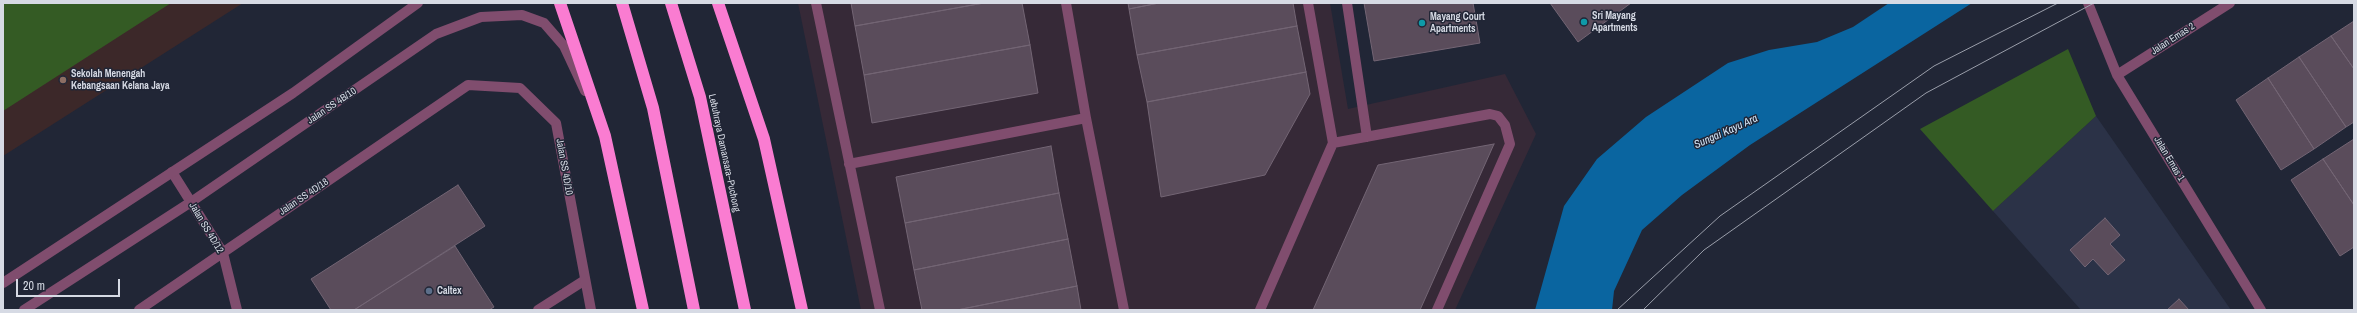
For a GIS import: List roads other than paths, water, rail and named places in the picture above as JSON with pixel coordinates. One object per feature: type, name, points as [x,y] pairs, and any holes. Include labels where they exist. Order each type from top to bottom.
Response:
[{"type":"highway","points":[[560,3],[605,136],[643,310]]},
{"type":"highway","points":[[622,3],[653,108],[694,310]]},
{"type":"highway","name":"Lebuhraya Damansara–Puchong","points":[[671,3],[700,97],[745,310]]},
{"type":"highway","points":[[718,3],[764,139],[802,310]]},
{"type":"street","points":[[3,283],[293,93],[418,3]]},
{"type":"street","points":[[816,3],[880,310]]},
{"type":"street","points":[[1066,3],[1086,118],[1124,310]]},
{"type":"street","points":[[1260,310],[1333,143],[1308,3]]},
{"type":"street","points":[[1347,3],[1367,137]]},
{"type":"street","name":"Jalan Emas 1","points":[[2088,3],[2117,75],[2261,310]]},
{"type":"street","name":"Jalan Emas 2","points":[[2117,75],[2230,3]]},
{"type":"street","name":"Jalan SS 4B/10","points":[[24,310],[191,202],[436,34],[481,17],[522,15],[544,23],[564,46],[605,136]]},
{"type":"street","name":"Jalan SS 4D/18","points":[[139,310],[468,85]]},
{"type":"street","name":"Jalan SS 4D/10","points":[[468,85],[520,88],[556,123],[591,310]]},
{"type":"street","points":[[1333,143],[1490,114],[1498,116],[1507,129],[1510,144],[1437,310]]},
{"type":"street","points":[[849,164],[1086,118]]},
{"type":"street","name":"Jalan SS 4D/12","points":[[172,172],[223,253],[237,310]]},
{"type":"street","points":[[538,310],[585,280]]},
{"type":"water","name":"Sungai Kayu Ara","points":[[1889,3],[1972,3],[1750,145],[1682,195],[1642,230],[1614,291],[1612,310],[1535,310],[1564,206],[1597,159],[1646,117],[1728,63],[1769,50],[1817,42],[1853,27]]},
{"type":"tram line","points":[[1617,310],[1720,216],[1934,66],[2058,3]]},
{"type":"tram line","points":[[1643,310],[1704,250],[1926,93],[2094,3]]},
{"type":"place","name":"Sri Mayang Apartments","points":[[1584,22]]},
{"type":"place","name":"Mayang Court Apartments","points":[[1422,23]]},
{"type":"place","name":"Sekolah Menengah Kebangsaan Kelana Jaya","points":[[63,80]]},
{"type":"place","name":"Caltex","points":[[429,291]]}]
